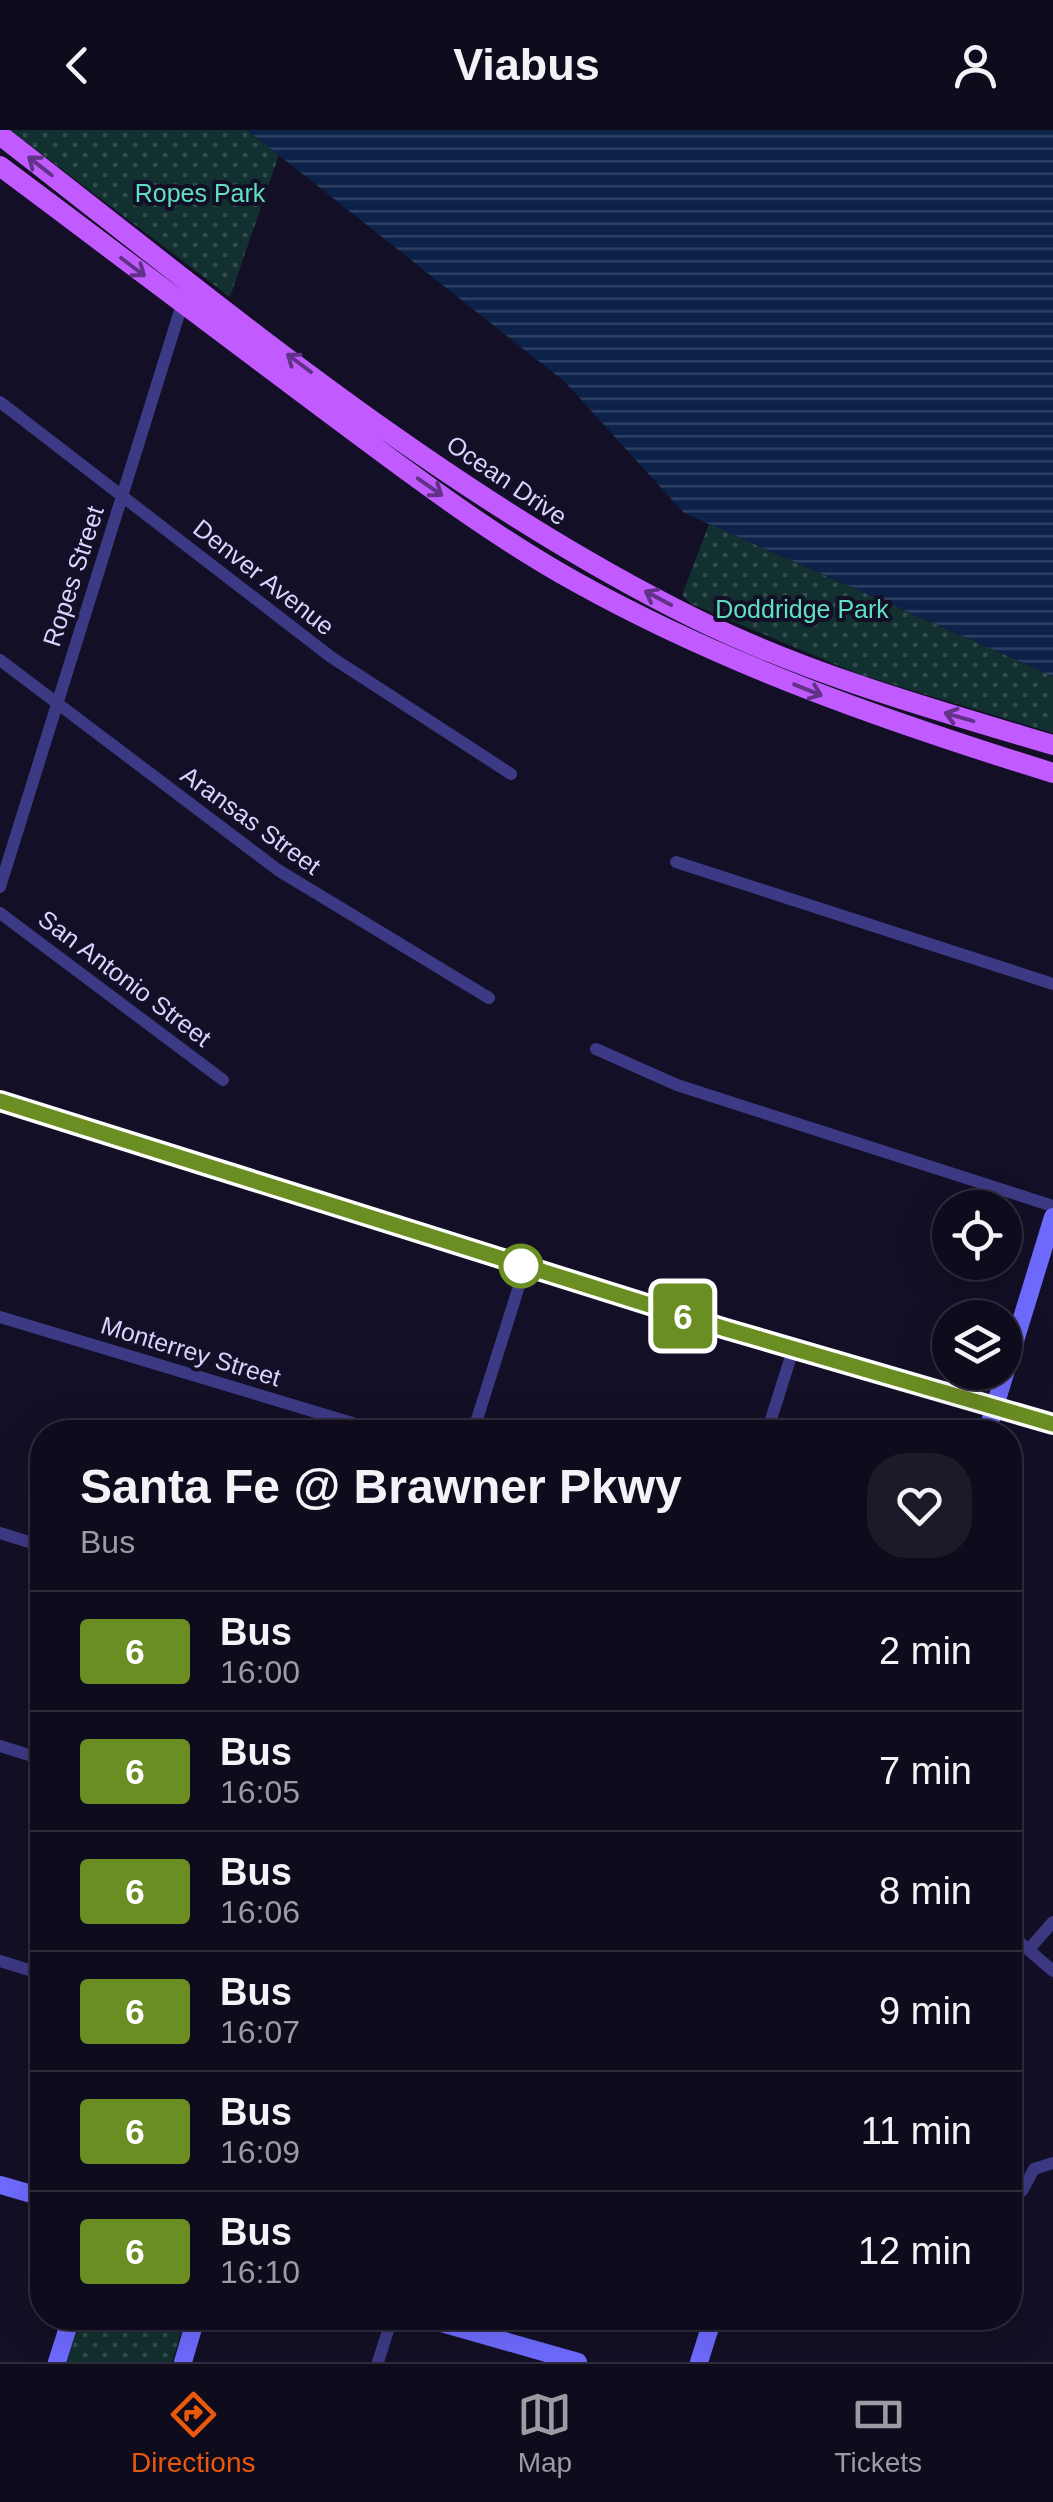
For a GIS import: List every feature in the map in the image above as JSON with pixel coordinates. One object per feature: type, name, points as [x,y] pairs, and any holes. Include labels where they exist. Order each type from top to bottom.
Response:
[{"type":"main road","name":"Ocean Drive","points":[[0,136],[185,278],[341,408],[398,464],[467,513],[782,655],[902,701],[1053,745]]},
{"type":"main road","name":"Ocean Drive","points":[[0,166],[183,304],[341,408],[410,446],[480,494],[536,544],[636,613],[774,676],[891,722],[1053,773]]},
{"type":"main road","points":[[398,464],[410,446]]},
{"type":"main road","points":[[467,513],[480,494]]},
{"type":"main road","points":[[774,676],[782,655]]},
{"type":"main road","points":[[0,1102],[793,1350],[1053,1424]]},
{"type":"main road","points":[[991,1420],[1053,1216]]},
{"type":"main road","points":[[0,2185],[30,2194]]},
{"type":"main road","points":[[58,2362],[67,2330]]},
{"type":"main road","points":[[182,2362],[192,2330]]},
{"type":"main road","points":[[466,2330],[578,2362]]},
{"type":"main road","points":[[699,2362],[709,2330]]},
{"type":"street","name":"Ropes Street","points":[[0,887],[183,304],[185,278]]},
{"type":"street","name":"Denver Avenue","points":[[0,402],[331,658],[511,774]]},
{"type":"street","name":"Aransas Street","points":[[0,660],[278,870],[488,998]]},
{"type":"street","points":[[676,862],[1053,984]]},
{"type":"street","name":"San Antonio Street","points":[[0,913],[223,1080]]},
{"type":"street","points":[[596,1048],[677,1085],[1053,1206]]},
{"type":"street","points":[[477,1420],[525,1267]]},
{"type":"street","name":"Monterrey Street","points":[[0,1317],[342,1420]]},
{"type":"street","points":[[771,1420],[793,1350]]},
{"type":"street","points":[[0,1533],[30,1542]]},
{"type":"street","points":[[0,1746],[30,1755]]},
{"type":"street","points":[[1030,1948],[1053,1922]]},
{"type":"street","points":[[1022,1942],[1053,1971]]},
{"type":"street","points":[[0,1961],[30,1970]]},
{"type":"street","points":[[1022,2191],[1034,2169],[1053,2162]]},
{"type":"street","points":[[378,2362],[388,2330]]},
{"type":"green space","name":"Ropes Park","points":[[10,130],[247,130],[279,155],[230,297]]},
{"type":"green space","name":"Doddridge Park","points":[[709,524],[1053,676],[1053,733],[858,674],[691,604],[682,595]]},
{"type":"green space","points":[[77,2330],[182,2330],[172,2362],[67,2362]]},
{"type":"water","points":[[247,130],[1053,130],[1053,676],[684,513],[565,382]]},
{"type":"bus line","name":"6","points":[[0,1101],[793,1350],[1053,1424]]}]
